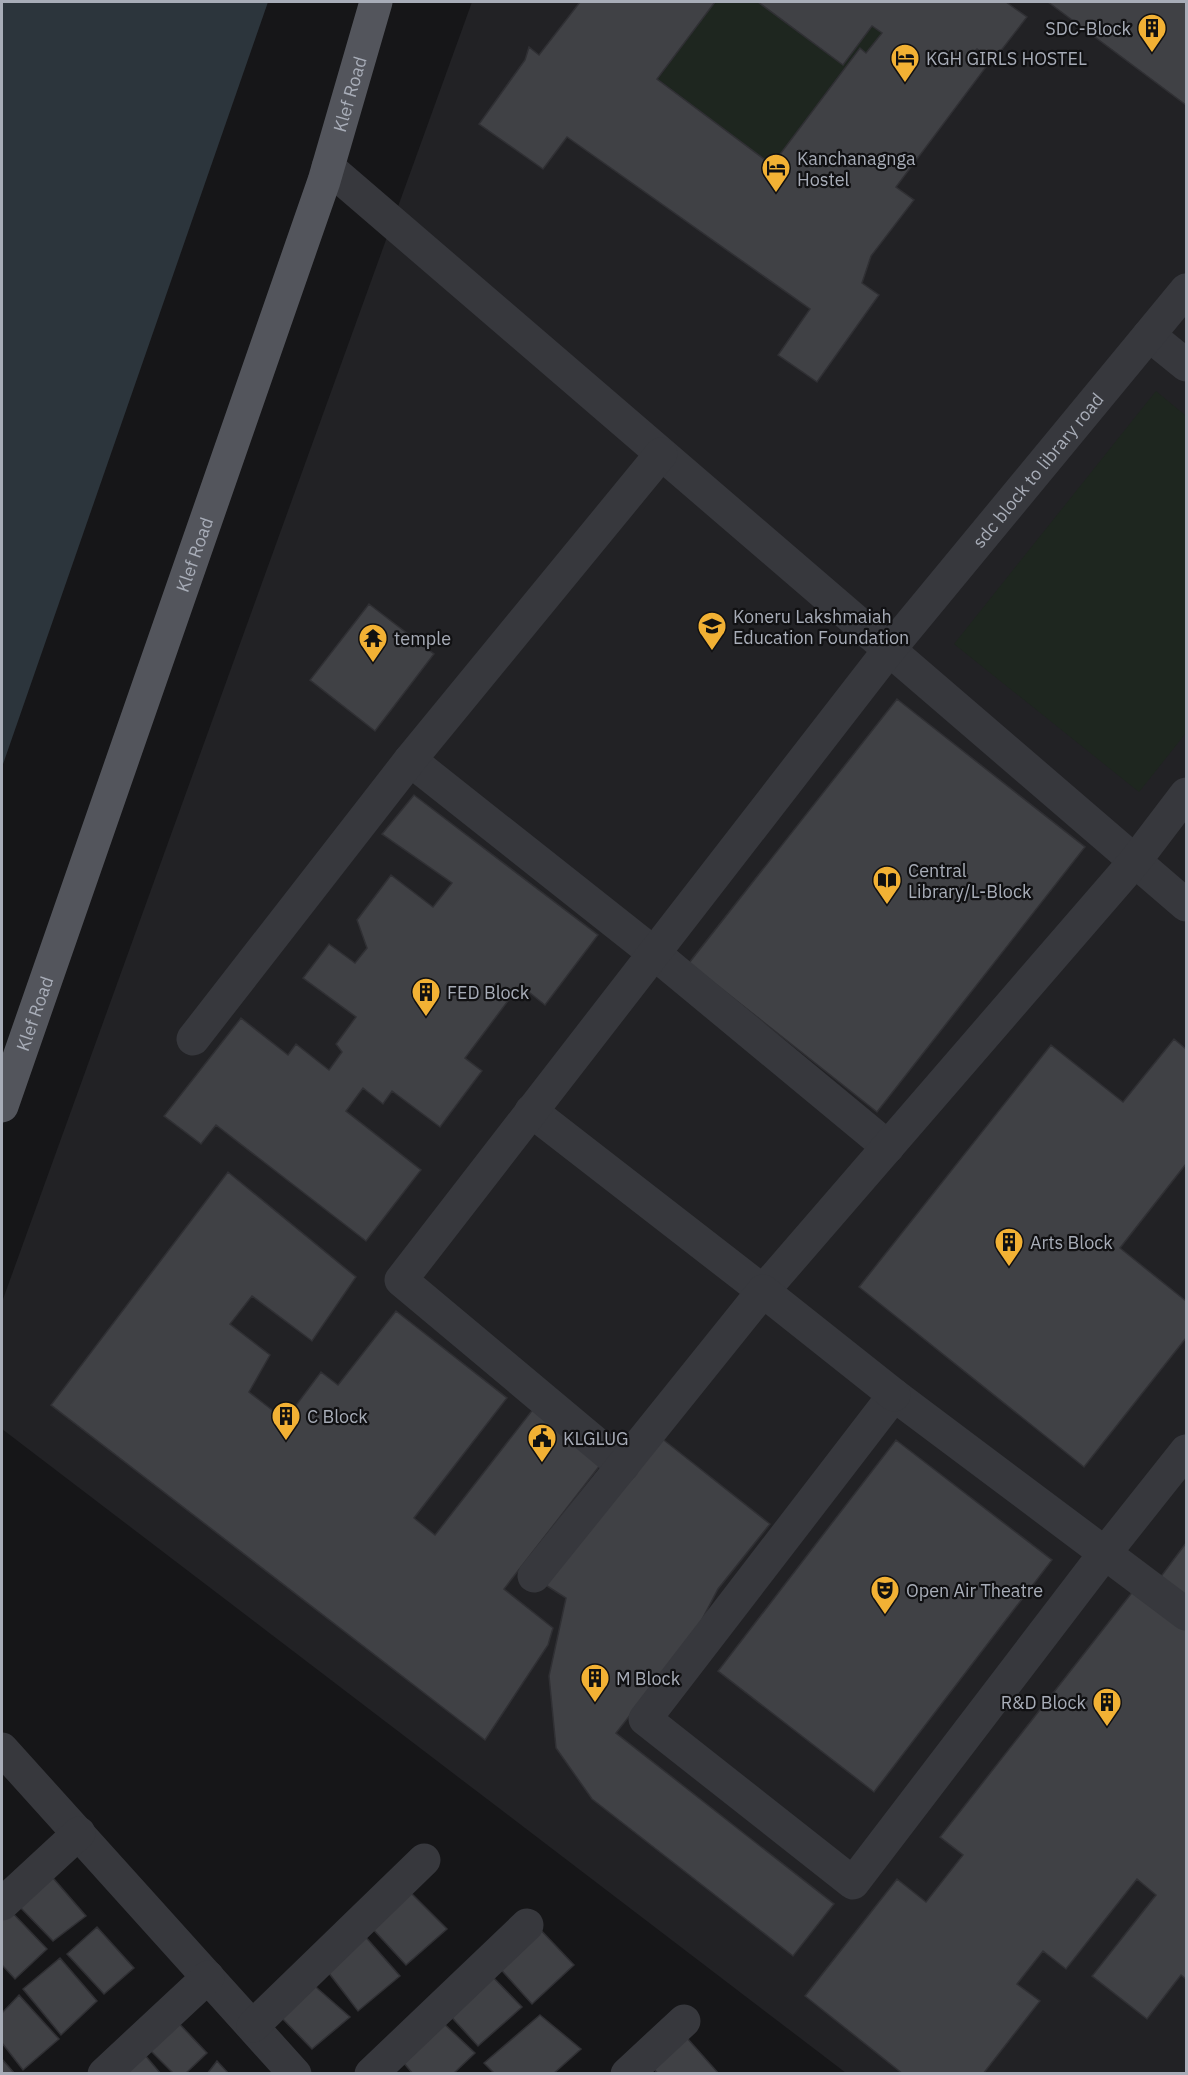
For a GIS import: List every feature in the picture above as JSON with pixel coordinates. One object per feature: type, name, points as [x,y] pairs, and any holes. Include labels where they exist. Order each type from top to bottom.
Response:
[{"type":"main road","name":"Klef Road","points":[[2,1106],[328,167],[376,2]]},
{"type":"street","points":[[328,167],[1186,905]]},
{"type":"street","name":"sdc block to library road","points":[[622,1466],[401,1280],[890,650],[1186,290]]},
{"type":"street","points":[[1149,335],[1186,365]]},
{"type":"street","points":[[193,1039],[410,760],[662,454]]},
{"type":"street","points":[[410,760],[655,954],[888,1147]]},
{"type":"street","points":[[534,1576],[763,1291],[1135,861],[1186,794]]},
{"type":"street","points":[[531,1111],[894,1395],[1186,1614]]},
{"type":"street","points":[[894,1395],[645,1719],[853,1883],[1105,1553],[1186,1451]]},
{"type":"street","points":[[2,1749],[295,2073]]},
{"type":"street","points":[[2,1904],[79,1833]]},
{"type":"street","points":[[253,2026],[424,1860]]},
{"type":"street","points":[[371,2073],[527,1925]]},
{"type":"street","points":[[104,2073],[208,1977]]},
{"type":"street","points":[[627,2073],[684,2021]]},
{"type":"shaded area","points":[[2,2],[268,2],[2,767]]},
{"type":"shaded area","name":"Koneru Lakshmaiah Education Foundation","points":[[472,2],[1186,2],[1186,2073],[846,2073],[2,1429],[2,1302]]},
{"type":"shaded area","points":[[715,2],[758,2],[843,65],[872,26],[882,33],[866,53],[859,48],[772,165],[658,79]]},
{"type":"shaded area","points":[[1156,391],[1186,416],[1186,733],[1139,792],[954,644]]},
{"type":"building","name":"Kanchanagnga Hostel","points":[[580,2],[715,2],[657,79],[772,165],[860,48],[866,53],[882,33],[872,26],[843,65],[758,2],[1006,2],[1027,17],[993,61],[977,49],[974,52],[989,63],[896,187],[914,200],[871,256],[862,283],[879,295],[817,382],[778,355],[810,309],[567,137],[543,169],[479,124],[525,60],[529,47],[539,55]]},
{"type":"building","name":"SDC-Block","points":[[1048,2],[1186,2],[1186,105]]},
{"type":"building","points":[[369,604],[434,654],[375,731],[310,680]]},
{"type":"building","name":"Central Library/L-Block","points":[[897,699],[1085,847],[877,1112],[689,963]]},
{"type":"building","name":"FED Block","points":[[414,795],[598,935],[545,1005],[520,985],[465,1058],[482,1071],[440,1127],[392,1091],[383,1104],[363,1088],[346,1111],[421,1170],[366,1241],[216,1125],[201,1144],[164,1116],[241,1018],[288,1055],[296,1044],[329,1070],[342,1052],[336,1044],[356,1017],[303,978],[329,944],[355,963],[367,948],[357,920],[391,875],[433,907],[452,883],[382,834]]},
{"type":"building","name":"Arts Block","points":[[1174,1039],[1186,1049],[1186,1164],[1120,1248],[1186,1301],[1186,1338],[1084,1467],[859,1287],[1051,1045],[1123,1102]]},
{"type":"building","name":"C Block","points":[[228,1172],[356,1277],[312,1341],[252,1296],[230,1324],[270,1355],[249,1392],[285,1420],[321,1372],[338,1385],[396,1311],[507,1398],[414,1518],[435,1535],[534,1408],[601,1464],[504,1589],[553,1628],[548,1645],[485,1740],[51,1405]]},
{"type":"building","name":"M Block","points":[[660,1437],[770,1524],[718,1589],[696,1631],[616,1733],[834,1904],[793,1956],[592,1799],[556,1748],[549,1676],[566,1598],[544,1584]]},
{"type":"building","name":"Open Air Theatre","points":[[896,1440],[1052,1560],[874,1792],[718,1671]]},
{"type":"building","points":[[1186,1543],[1186,1601],[1159,1579]]},
{"type":"building","name":"R&D Block","points":[[1141,1581],[1186,1616],[1186,1979],[1181,1975],[1147,2019],[1092,1976],[1156,1895],[1137,1879],[1066,1969],[1043,1951],[1017,1984],[1040,2001],[983,2074],[903,2074],[805,1996],[897,1879],[926,1902],[963,1855],[940,1837]]},
{"type":"building","points":[[47,1871],[86,1916],[53,1941],[15,1902]]},
{"type":"building","points":[[409,1891],[447,1929],[406,1965],[370,1926]]},
{"type":"building","points":[[6,1906],[47,1949],[15,1979],[2,1965],[2,1910]]},
{"type":"building","points":[[536,1925],[574,1965],[532,2004],[496,1964]]},
{"type":"building","points":[[97,1927],[134,1968],[104,1994],[67,1954]]},
{"type":"building","points":[[363,1934],[400,1976],[358,2011],[325,1968]]},
{"type":"building","points":[[60,1958],[97,2001],[61,2035],[23,1989]]},
{"type":"building","points":[[487,1971],[522,2007],[478,2046],[445,2010]]},
{"type":"building","points":[[309,1981],[350,2017],[312,2049],[276,2012]]},
{"type":"building","points":[[19,1995],[59,2039],[23,2070],[2,2043],[2,2013]]},
{"type":"building","points":[[540,2015],[581,2049],[553,2074],[495,2074],[484,2063]]},
{"type":"building","points":[[172,2016],[207,2053],[185,2074],[174,2074],[144,2044]]},
{"type":"building","points":[[437,2017],[475,2053],[453,2074],[413,2074],[397,2055]]},
{"type":"building","points":[[687,2038],[719,2074],[658,2074],[653,2068]]},
{"type":"building","points":[[139,2048],[161,2074],[114,2074]]},
{"type":"building","points":[[2,2059],[15,2074],[2,2074]]},
{"type":"building","points":[[217,2061],[229,2074],[207,2074]]},
{"type":"place","name":"SDC-Block","points":[[1152,54]]},
{"type":"place","name":"KGH GIRLS HOSTEL","points":[[905,84]]},
{"type":"place","name":"Kanchanagnga Hostel","points":[[776,194]]},
{"type":"place","name":"Koneru Lakshmaiah Education Foundation","points":[[712,652]]},
{"type":"place","name":"temple","points":[[373,664]]},
{"type":"place","name":"Central Library/L-Block","points":[[887,906]]},
{"type":"place","name":"FED Block","points":[[426,1018]]},
{"type":"place","name":"Arts Block","points":[[1009,1268]]},
{"type":"place","name":"C Block","points":[[286,1442]]},
{"type":"place","name":"KLGLUG","points":[[542,1464]]},
{"type":"place","name":"Open Air Theatre","points":[[885,1616]]},
{"type":"place","name":"M Block","points":[[595,1704]]},
{"type":"place","name":"R&D Block","points":[[1107,1728]]}]
